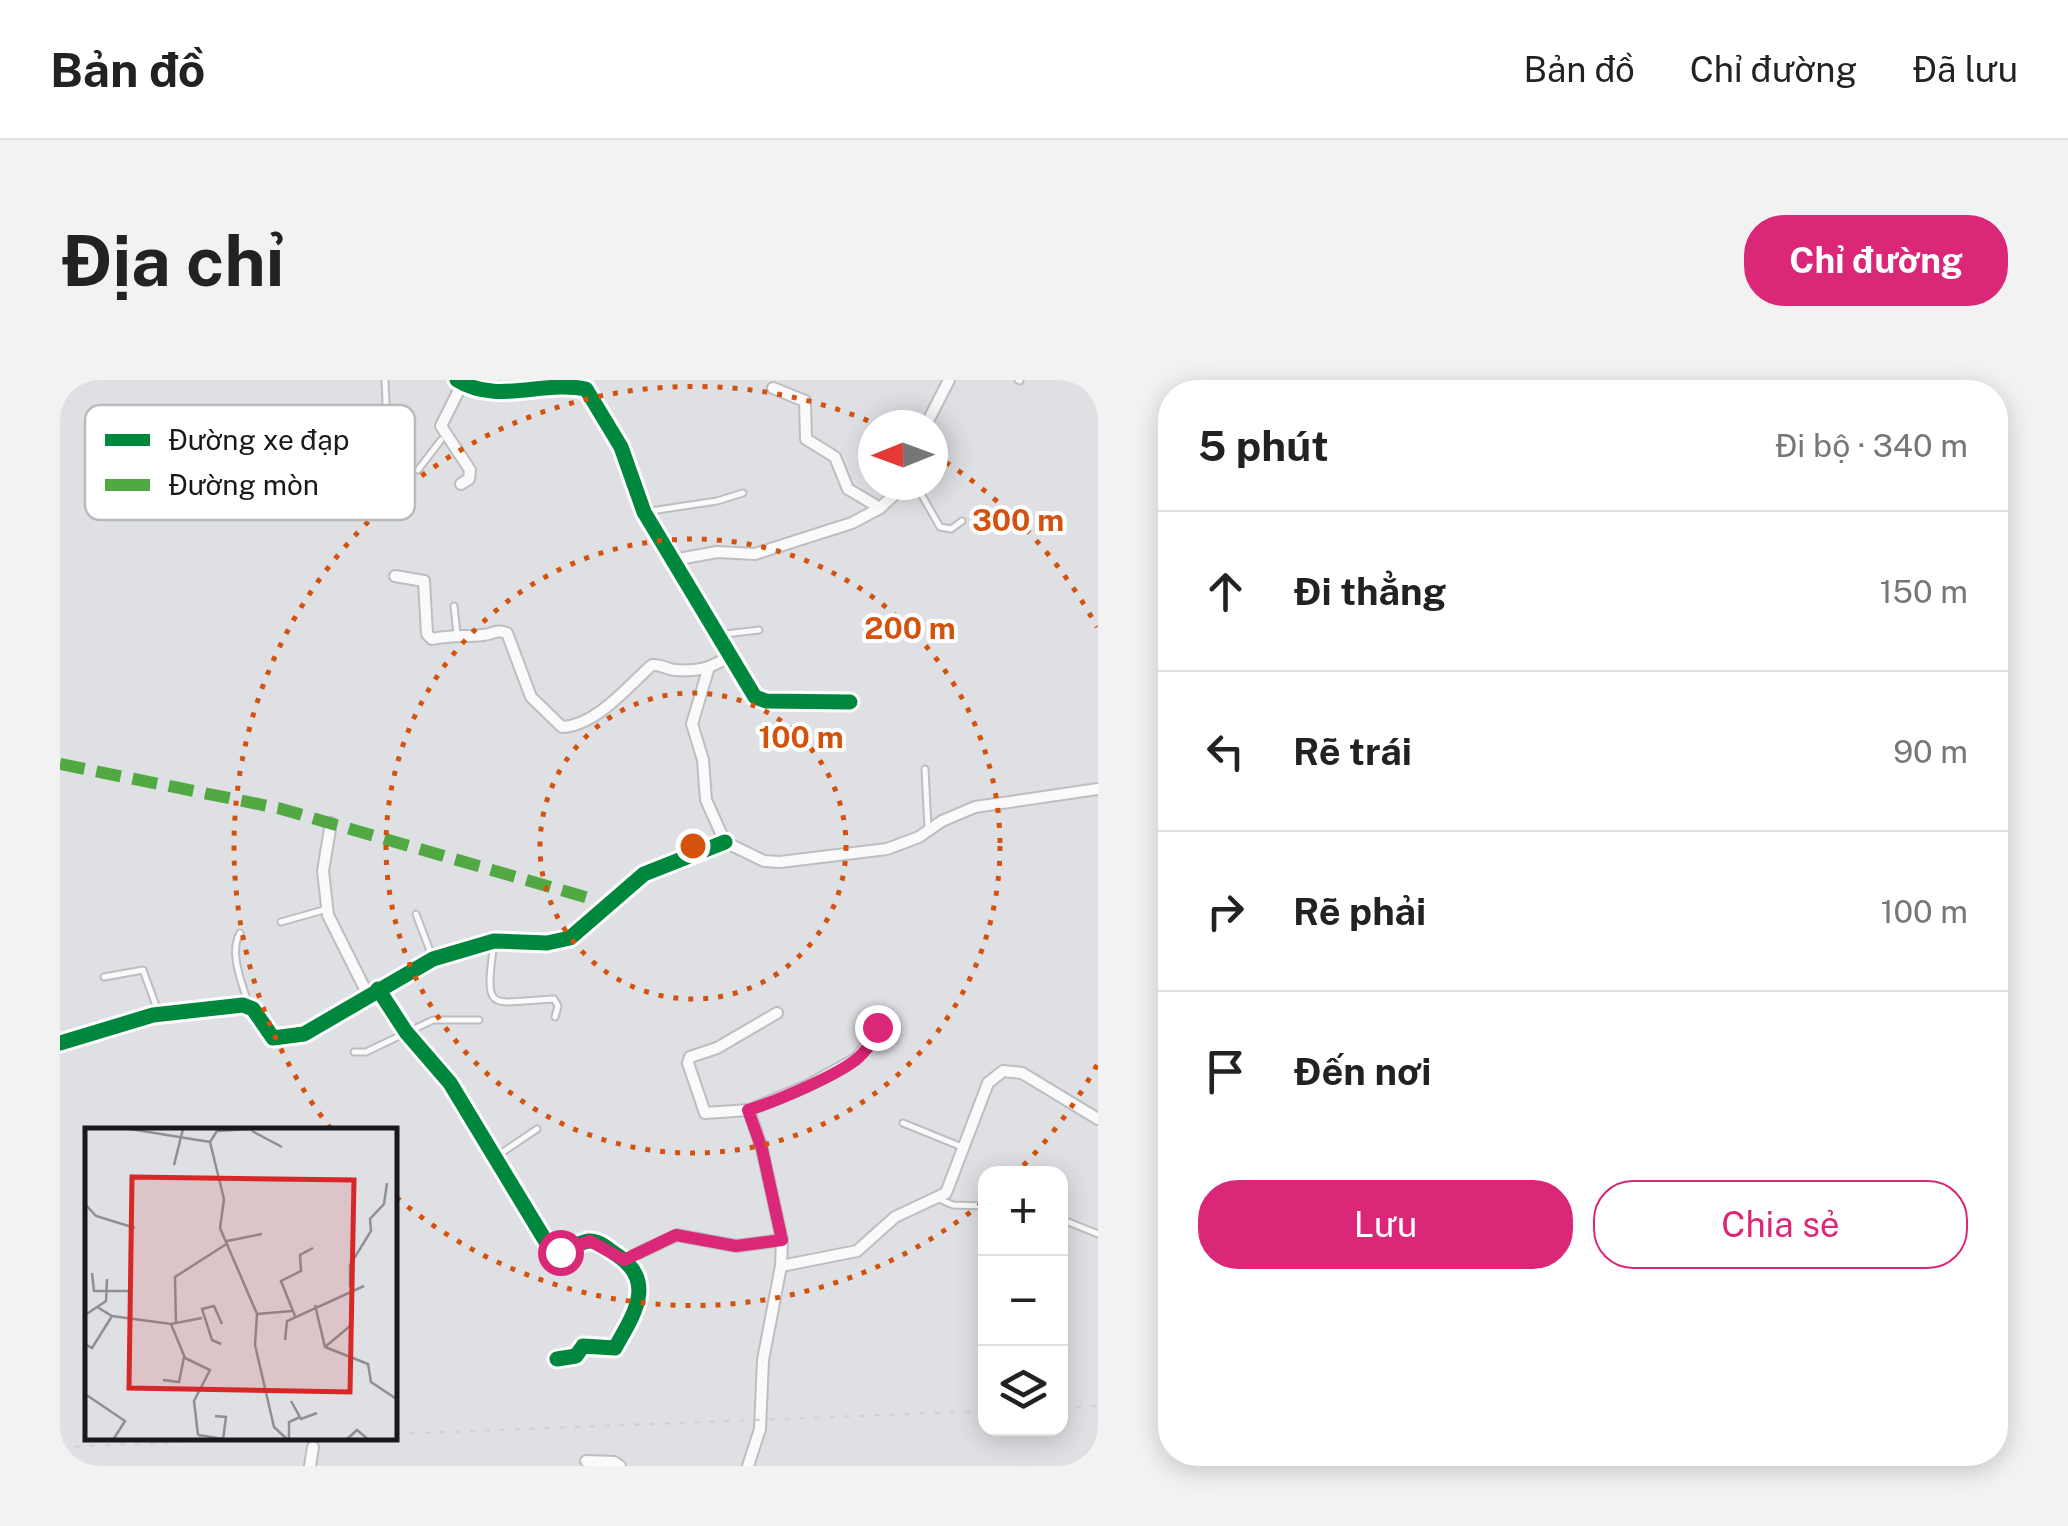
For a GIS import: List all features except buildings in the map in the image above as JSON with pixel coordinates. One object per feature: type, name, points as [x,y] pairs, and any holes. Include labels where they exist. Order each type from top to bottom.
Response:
[{"type":"street","points":[[934,410],[949,380]]},
{"type":"street","points":[[460,484],[469,479],[470,470],[444,437],[442,423],[459,382],[491,392],[585,384],[623,450],[644,512],[759,700],[850,702]]},
{"type":"street","points":[[773,388],[805,401],[806,439],[836,457],[848,489],[880,508]]},
{"type":"street","points":[[673,560],[718,552],[755,554],[852,523],[889,500]]},
{"type":"street","points":[[394,576],[423,579],[426,583],[429,637],[483,635],[498,630],[507,633],[531,697],[562,727],[575,725],[608,704],[652,665],[672,670],[708,670],[730,656]]},
{"type":"street","points":[[708,670],[692,724],[703,760],[706,800],[725,842],[772,863],[887,849],[975,807],[1098,789]]},
{"type":"street","points":[[331,824],[323,871],[326,910],[373,992],[450,1083],[551,1250],[560,1252],[590,1241],[624,1260],[636,1277],[638,1306],[615,1348],[583,1346],[576,1356],[557,1359]]},
{"type":"street","points":[[60,1043],[160,1014],[249,1006],[268,1036],[279,1039],[304,1034],[433,959],[494,941],[547,943],[570,938],[644,874],[725,842]]},
{"type":"street","points":[[777,1014],[688,1060],[705,1113],[748,1110],[807,1086],[856,1060],[877,1032],[871,1018]]},
{"type":"street","points":[[781,1266],[857,1252],[895,1217],[939,1199],[952,1185],[988,1083],[1003,1071],[1022,1073],[1098,1119]]},
{"type":"street","points":[[748,1110],[762,1149],[782,1240],[781,1266],[763,1360],[760,1429],[748,1466]]},
{"type":"street","points":[[624,1260],[676,1235],[736,1246],[782,1240]]},
{"type":"street","points":[[310,1466],[313,1447]]},
{"type":"street","points":[[586,1461],[614,1462],[620,1466]]},
{"type":"lane","points":[[385,380],[386,405]]},
{"type":"lane","points":[[418,470],[444,437]]},
{"type":"lane","points":[[644,512],[743,493]]},
{"type":"lane","points":[[925,500],[940,526],[951,529],[962,521]]},
{"type":"lane","points":[[454,606],[457,634]]},
{"type":"lane","points":[[718,635],[759,630]]},
{"type":"lane","points":[[925,769],[928,831]]},
{"type":"lane","points":[[282,922],[326,910]]},
{"type":"lane","points":[[416,914],[433,959]]},
{"type":"lane","points":[[240,934],[235,942],[236,957],[249,1006]]},
{"type":"lane","points":[[494,941],[488,987],[492,998],[502,1004],[554,998],[558,1006],[555,1017]]},
{"type":"lane","points":[[104,976],[143,970],[160,1014]]},
{"type":"lane","points":[[354,1052],[360,1054],[433,1020],[479,1020]]},
{"type":"lane","points":[[904,1123],[964,1148]]},
{"type":"lane","points":[[494,1157],[537,1129]]},
{"type":"lane","points":[[939,1199],[954,1206],[978,1206]]},
{"type":"lane","points":[[1068,1222],[1098,1234]]},
{"type":"railway","points":[[1068,1408],[1098,1406]]},
{"type":"railway","points":[[398,1434],[978,1411]]},
{"type":"railway","points":[[60,1447],[209,1441]]},
{"type":"marked path","points":[[60,764],[278,808],[592,899],[603,910]]},
{"type":"cycle path","points":[[457,380],[488,391],[586,389],[621,447],[644,512],[755,697],[766,701],[850,702]]},
{"type":"cycle path","points":[[60,1043],[153,1015],[243,1005],[253,1009],[273,1038],[304,1034],[433,959],[494,941],[547,943],[570,938],[644,874],[725,842]]},
{"type":"cycle path","points":[[378,989],[406,1032],[450,1083],[551,1250],[596,1242],[629,1265],[636,1277],[638,1300],[615,1348],[583,1346],[576,1356],[557,1359]]},
{"type":"route","points":[[560,1252],[590,1241],[624,1260],[676,1235],[736,1246],[782,1240],[762,1149],[748,1110],[807,1086],[856,1060],[877,1027]]}]
